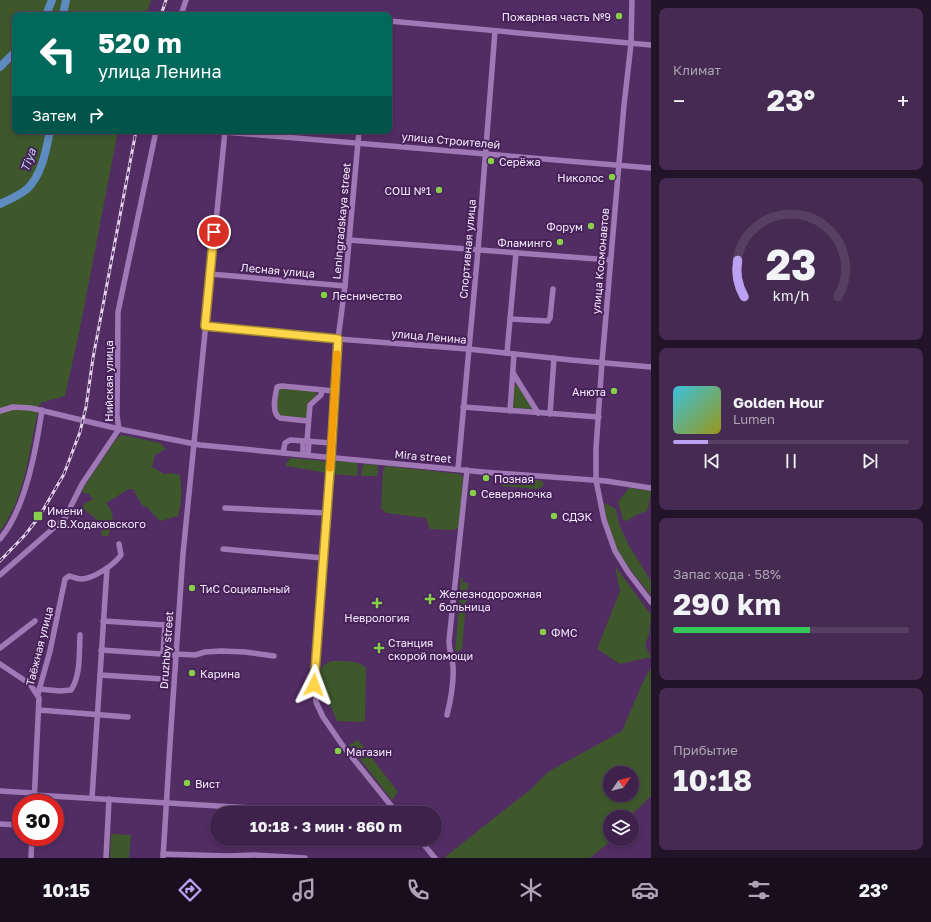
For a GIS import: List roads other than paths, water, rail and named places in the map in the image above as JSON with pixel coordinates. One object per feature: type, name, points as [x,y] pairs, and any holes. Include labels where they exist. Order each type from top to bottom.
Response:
[{"type":"street","points":[[182,12],[186,0]]},
{"type":"street","name":"улица Космонавтов","points":[[632,0],[631,44],[610,260],[602,362],[596,449],[596,480],[604,520],[613,547],[628,572],[651,602]]},
{"type":"street","points":[[392,21],[651,45]]},
{"type":"street","name":"Спортивная улица","points":[[458,469],[478,250],[495,31]]},
{"type":"street","name":"Нийская улица","points":[[0,575],[65,518],[82,484],[119,429],[117,416],[118,312],[155,134]]},
{"type":"street","name":"Druzhby street","points":[[163,856],[183,554],[225,134]]},
{"type":"street","name":"улица Строителей","points":[[249,134],[651,168]]},
{"type":"street","name":"Leningradskaya street","points":[[359,134],[345,286],[338,339],[332,443],[314,685],[316,702],[323,717],[343,746],[391,806]]},
{"type":"street","points":[[349,240],[610,260]]},
{"type":"street","points":[[507,353],[516,253]]},
{"type":"street","name":"Лесная улица","points":[[210,274],[345,286]]},
{"type":"street","points":[[510,319],[548,321],[550,318],[552,289]]},
{"type":"street","name":"улица Ленина","points":[[205,326],[651,367]]},
{"type":"street","points":[[510,411],[514,354]]},
{"type":"street","points":[[550,414],[554,358]]},
{"type":"street","points":[[513,373],[538,413]]},
{"type":"street","points":[[308,421],[277,417],[274,411],[277,388],[280,386],[334,391]]},
{"type":"street","points":[[306,455],[310,405],[321,395],[322,390]]},
{"type":"street","name":"Mira street","points":[[0,411],[13,407],[31,408],[119,429],[193,444],[466,470],[596,480],[651,488]]},
{"type":"street","points":[[464,407],[599,417]]},
{"type":"street","points":[[0,538],[10,524],[22,496],[37,441],[42,410]]},
{"type":"street","points":[[283,453],[286,442],[292,440],[332,443]]},
{"type":"street","points":[[447,715],[452,696],[453,665],[449,649],[449,641],[466,470]]},
{"type":"street","points":[[225,508],[327,513]]},
{"type":"street","name":"Таёжная улица","points":[[34,794],[40,702],[38,692],[50,651],[65,579],[69,576],[82,579],[87,578],[107,568],[121,555],[119,544]]},
{"type":"street","points":[[223,549],[323,558]]},
{"type":"street","points":[[92,798],[107,568]]},
{"type":"street","points":[[0,648],[35,621]]},
{"type":"street","points":[[103,621],[165,625],[163,654]]},
{"type":"street","points":[[0,664],[25,680],[38,692],[71,690],[77,672],[80,635]]},
{"type":"street","points":[[101,650],[176,655],[195,655],[205,652],[237,651],[274,656]]},
{"type":"street","points":[[100,675],[163,679]]},
{"type":"street","points":[[39,710],[97,716],[128,717]]},
{"type":"street","points":[[0,791],[34,794]]},
{"type":"street","points":[[64,796],[221,806]]},
{"type":"street","points":[[106,858],[109,799]]},
{"type":"street","points":[[0,824],[12,825]]},
{"type":"street","points":[[31,858],[32,846]]},
{"type":"street","points":[[425,846],[435,858]]},
{"type":"street","points":[[163,856],[254,855],[305,858]]},
{"type":"waterway","points":[[47,12],[52,0]]},
{"type":"waterway","name":"Tiya","points":[[64,12],[66,0]]},
{"type":"waterway","points":[[0,67],[12,55]]},
{"type":"waterway","name":"Tiya","points":[[0,204],[21,193],[32,183],[43,162],[49,134]]},
{"type":"railway","points":[[162,12],[166,0]]},
{"type":"railway","points":[[0,561],[25,535],[39,517],[64,474],[80,432],[86,407],[93,358],[135,134]]},
{"type":"place","name":"Пожарная часть №9","points":[[619,16]]},
{"type":"place","name":"Серёжа","points":[[491,161]]},
{"type":"place","name":"Николос","points":[[612,177]]},
{"type":"place","name":"СОШ №1","points":[[439,190]]},
{"type":"place","name":"Форум","points":[[591,226]]},
{"type":"place","name":"Фламинго","points":[[560,242]]},
{"type":"place","name":"Лесничество","points":[[324,295]]},
{"type":"place","name":"Анюта","points":[[614,391]]},
{"type":"place","name":"Позная","points":[[486,478]]},
{"type":"place","name":"Северяночка","points":[[473,493]]},
{"type":"place","name":"Имени Ф.В.Ходаковского","points":[[38,516]]},
{"type":"place","name":"СДЭК","points":[[554,516]]},
{"type":"place","name":"ТиС Социальный","points":[[192,588]]},
{"type":"place","name":"Железнодорожная больница","points":[[430,599]]},
{"type":"place","name":"Неврология","points":[[377,603]]},
{"type":"place","name":"ФМС","points":[[543,632]]},
{"type":"place","name":"Станция скорой помощи","points":[[379,648]]},
{"type":"place","name":"Карина","points":[[192,673]]},
{"type":"place","name":"Магазин","points":[[338,751]]},
{"type":"place","name":"Вист","points":[[187,783]]}]
